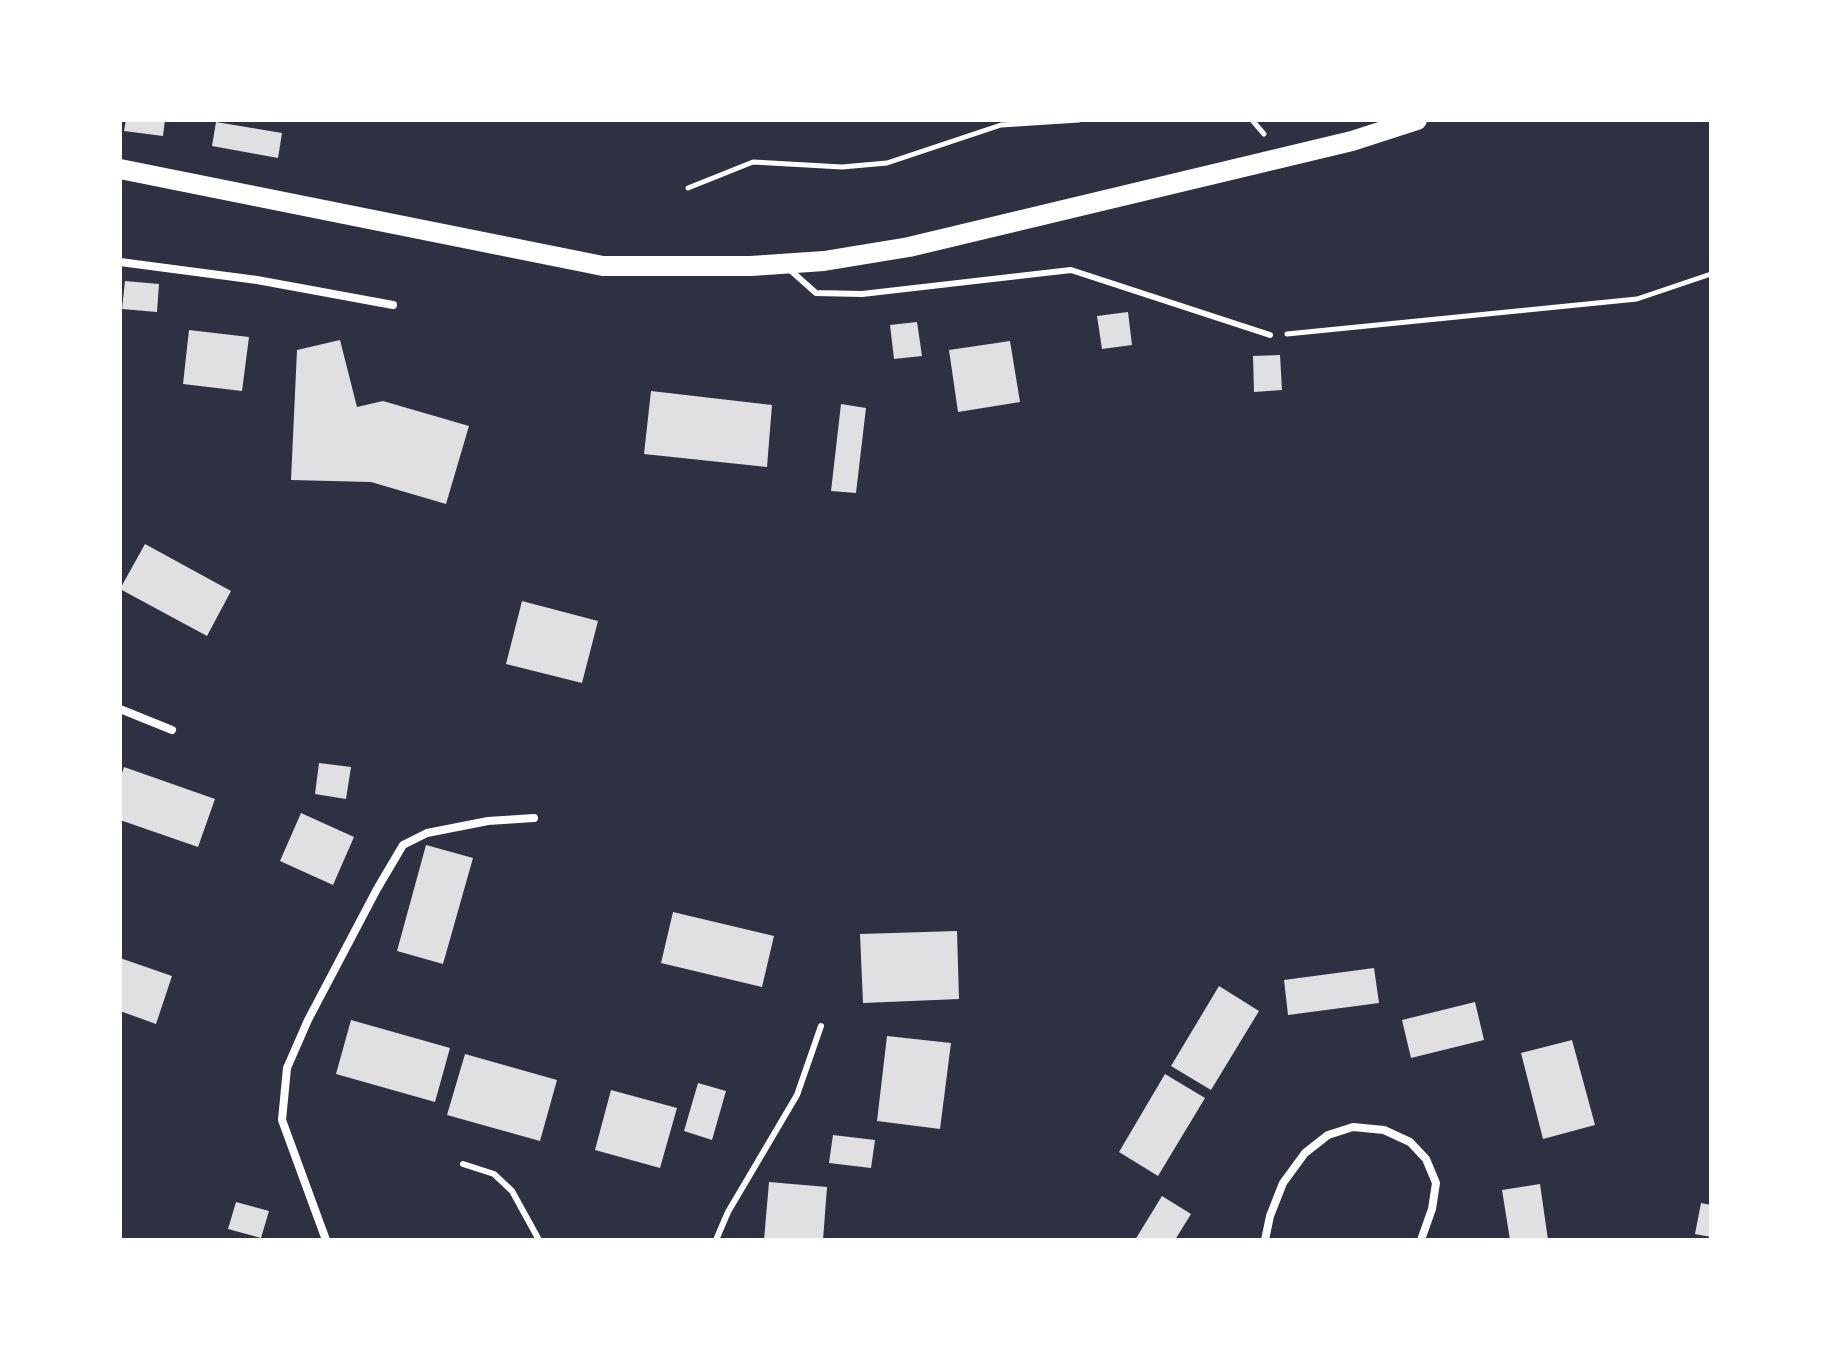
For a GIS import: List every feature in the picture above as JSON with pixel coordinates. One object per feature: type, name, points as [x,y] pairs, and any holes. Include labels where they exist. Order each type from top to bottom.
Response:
[{"type":"main road","points":[[120,169],[603,266],[783,264],[824,261],[939,241],[1352,141],[1417,120]]},
{"type":"street","points":[[120,262],[257,280],[393,305]]},
{"type":"street","points":[[120,709],[172,730]]},
{"type":"street","points":[[326,1240],[282,1120],[287,1068],[308,1020],[403,845],[427,833],[488,821],[534,818]]},
{"type":"street","points":[[1265,1240],[1270,1216],[1283,1183],[1305,1153],[1328,1135],[1353,1127],[1384,1130],[1410,1142],[1426,1159],[1436,1183],[1432,1209],[1421,1240]]},
{"type":"lane","points":[[783,264],[816,293],[832,294],[862,294],[1071,270],[1270,335]]},
{"type":"lane","points":[[716,1240],[728,1212],[797,1095],[821,1026]]},
{"type":"lane","points":[[463,1164],[494,1174],[512,1191],[539,1240]]},
{"type":"path","points":[[688,188],[753,162],[842,167],[887,163],[1001,125],[1079,120]]},
{"type":"path","points":[[1270,335],[1637,299],[1711,274]]},
{"type":"building","points":[[126,120],[165,120],[163,136],[124,131]]},
{"type":"building","points":[[216,122],[282,133],[278,158],[212,146]]},
{"type":"building","points":[[125,281],[159,284],[157,312],[122,309]]},
{"type":"building","points":[[1128,312],[1132,345],[1102,349],[1097,316]]},
{"type":"building","points":[[917,322],[922,356],[894,359],[890,325]]},
{"type":"building","points":[[189,330],[249,337],[242,391],[183,384]]},
{"type":"building","points":[[340,340],[357,407],[383,401],[469,426],[446,504],[371,482],[291,480],[297,350]]},
{"type":"building","points":[[1010,341],[1020,402],[958,412],[949,350]]},
{"type":"building","points":[[1280,355],[1282,390],[1254,392],[1253,356]]},
{"type":"building","points":[[651,391],[772,405],[767,467],[644,454]]},
{"type":"building","points":[[841,404],[866,408],[856,493],[831,491]]},
{"type":"building","points":[[145,544],[231,591],[207,636],[120,589]]},
{"type":"building","points":[[522,601],[598,621],[582,683],[506,664]]},
{"type":"building","points":[[319,763],[351,767],[346,799],[315,794]]},
{"type":"building","points":[[124,767],[215,799],[198,847],[120,820],[120,779]]},
{"type":"building","points":[[301,813],[354,837],[333,885],[280,861]]},
{"type":"building","points":[[426,845],[473,858],[443,964],[397,951]]},
{"type":"building","points":[[673,912],[774,936],[762,987],[661,963]]},
{"type":"building","points":[[957,931],[959,999],[863,1003],[860,934]]},
{"type":"building","points":[[120,958],[172,976],[156,1024],[120,1011]]},
{"type":"building","points":[[1374,968],[1379,1003],[1288,1015],[1284,980]]},
{"type":"building","points":[[1219,986],[1259,1011],[1211,1090],[1171,1066]]},
{"type":"building","points":[[1475,1002],[1484,1040],[1411,1058],[1402,1020]]},
{"type":"building","points":[[351,1020],[450,1048],[435,1102],[336,1074]]},
{"type":"building","points":[[887,1036],[951,1043],[940,1129],[877,1121]]},
{"type":"building","points":[[1572,1040],[1595,1125],[1543,1139],[1521,1053]]},
{"type":"building","points":[[465,1054],[557,1080],[540,1141],[447,1115]]},
{"type":"building","points":[[1165,1074],[1205,1098],[1158,1176],[1119,1152]]},
{"type":"building","points":[[698,1083],[726,1091],[712,1140],[684,1131]]},
{"type":"building","points":[[611,1090],[677,1108],[660,1168],[595,1150]]},
{"type":"building","points":[[833,1135],[875,1140],[871,1168],[829,1163]]},
{"type":"building","points":[[769,1182],[827,1187],[823,1240],[764,1240]]},
{"type":"building","points":[[1540,1184],[1548,1240],[1510,1240],[1502,1190]]},
{"type":"building","points":[[1162,1196],[1191,1214],[1175,1240],[1135,1240]]},
{"type":"building","points":[[236,1202],[269,1211],[261,1238],[228,1229]]},
{"type":"building","points":[[1701,1203],[1711,1205],[1711,1237],[1695,1234]]}]
